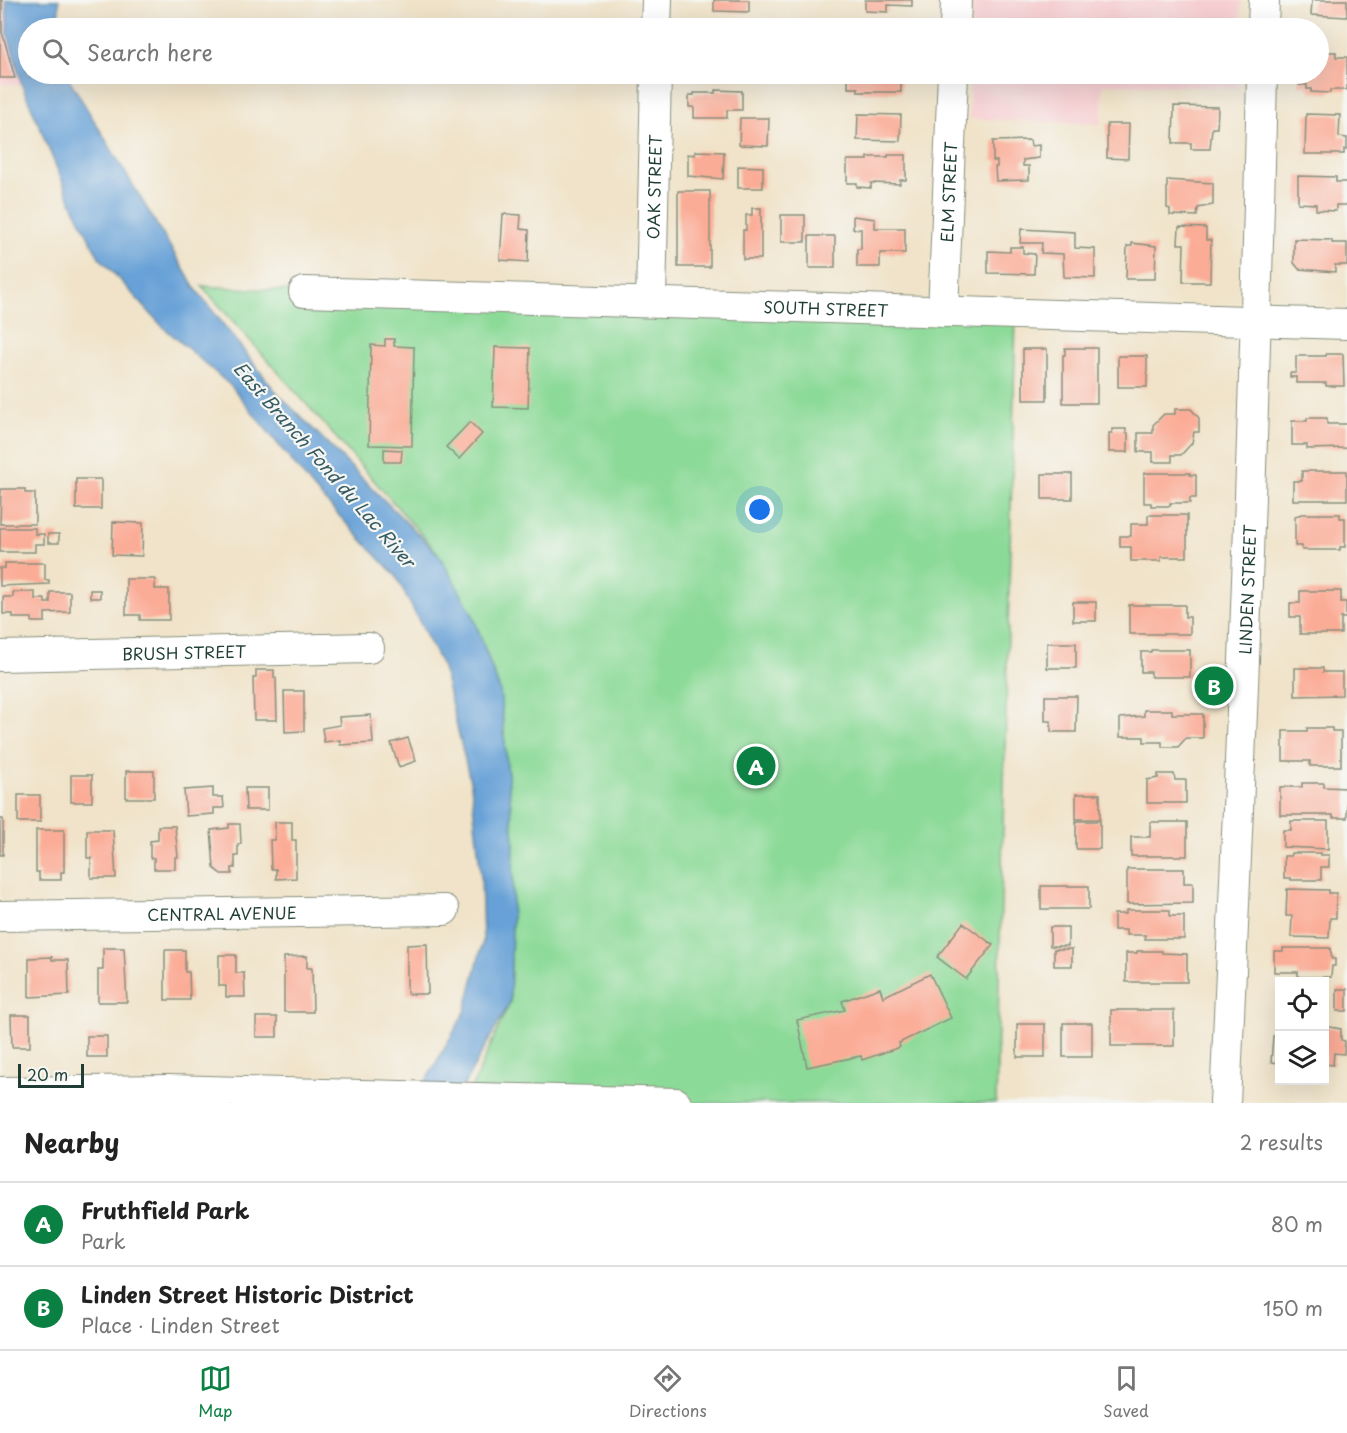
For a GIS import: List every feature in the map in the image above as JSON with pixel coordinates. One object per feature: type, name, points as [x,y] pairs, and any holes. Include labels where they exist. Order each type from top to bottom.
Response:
[{"type":"street","points":[[656,18],[657,0]]},
{"type":"street","points":[[955,18],[956,0]]},
{"type":"street","points":[[1263,18],[1264,0]]},
{"type":"street","name":"OAK STREET","points":[[651,301],[656,84]]},
{"type":"street","name":"ELM STREET","points":[[943,312],[953,84]]},
{"type":"street","name":"LINDEN STREET","points":[[1225,1103],[1256,323],[1262,84]]},
{"type":"street","name":"SOUTH STREET","points":[[304,292],[1347,324]]},
{"type":"street","name":"BRUSH STREET","points":[[0,656],[369,648]]},
{"type":"street","name":"CENTRAL AVENUE","points":[[0,916],[444,910]]},
{"type":"street","points":[[0,1092],[168,1090],[676,1103]]},
{"type":"shaded area","points":[[0,0],[6,0],[8,34],[18,70],[18,84],[22,85],[0,84]]},
{"type":"shaded area","points":[[972,0],[1241,0],[1240,18],[971,18]]},
{"type":"shaded area","points":[[970,84],[1103,84],[1101,124],[969,119]]},
{"type":"shaded area","points":[[1103,84],[1238,84],[1238,88]]},
{"type":"green space","points":[[202,286],[304,292],[1016,314],[996,1103],[676,1103],[467,1098],[510,1002],[514,840],[500,691],[472,614],[438,553]]},
{"type":"water","points":[[6,0],[59,0],[59,18],[18,18],[18,70],[8,34]]},
{"type":"water","name":"East Branch Fond du Lac River","points":[[72,84],[195,288],[276,392],[439,555],[472,613],[500,691],[514,841],[510,1002],[454,1103],[413,1103],[465,1012],[483,941],[481,877],[471,785],[443,668],[396,576],[315,490],[232,387],[162,326],[99,257],[71,202],[22,85]]},
{"type":"building","points":[[0,0],[2,0],[2,32],[15,78],[0,78]]},
{"type":"building","points":[[714,0],[749,0],[749,12],[714,11]]},
{"type":"building","points":[[865,0],[912,0],[912,6],[888,5],[888,12],[865,11]]},
{"type":"building","points":[[1312,0],[1347,0],[1347,17],[1311,15]]},
{"type":"building","points":[[1329,52],[1336,52],[1336,57],[1347,57],[1347,90],[1330,90],[1330,93],[1311,92],[1311,89],[1307,89],[1307,85],[1299,85],[1329,84]]},
{"type":"building","points":[[848,84],[901,84],[901,92],[858,92],[858,88],[848,88]]},
{"type":"building","points":[[715,90],[742,91],[742,110],[727,110],[727,118],[694,118],[694,107],[689,107],[689,95],[715,93]]},
{"type":"building","points":[[1174,106],[1218,107],[1217,128],[1212,128],[1210,149],[1191,149],[1191,143],[1173,143]]},
{"type":"building","points":[[858,114],[901,115],[900,141],[857,140]]},
{"type":"building","points":[[1306,114],[1340,115],[1339,137],[1347,138],[1347,150],[1344,149],[1344,154],[1305,154]]},
{"type":"building","points":[[740,118],[769,118],[768,146],[739,145]]},
{"type":"building","points":[[1107,124],[1129,124],[1128,159],[1107,158]]},
{"type":"building","points":[[1030,140],[1031,146],[1039,145],[1039,158],[1023,160],[1023,166],[1029,166],[1029,180],[996,181],[997,161],[993,161],[993,141]]},
{"type":"building","points":[[695,151],[724,152],[723,179],[688,176],[688,154],[695,155]]},
{"type":"building","points":[[888,155],[906,155],[906,180],[900,180],[900,184],[871,183],[871,188],[857,187],[857,183],[847,183],[847,160],[868,160],[868,157],[888,157]]},
{"type":"building","points":[[738,166],[763,167],[763,188],[738,188]]},
{"type":"building","points":[[1298,176],[1336,177],[1336,182],[1347,182],[1347,205],[1336,205],[1336,211],[1316,210],[1316,204],[1298,203]]},
{"type":"building","points":[[1167,180],[1213,183],[1213,205],[1198,208],[1197,216],[1170,215],[1170,209],[1167,208]]},
{"type":"building","points":[[678,191],[710,191],[710,267],[678,267]]},
{"type":"building","points":[[752,208],[761,208],[761,259],[743,259],[743,230],[746,230],[746,215],[752,215]]},
{"type":"building","points":[[503,214],[521,215],[520,229],[529,230],[528,262],[500,260]]},
{"type":"building","points":[[781,215],[805,215],[805,242],[781,242]]},
{"type":"building","points":[[853,216],[875,219],[875,228],[905,228],[905,253],[880,253],[880,267],[857,267],[857,249],[861,249],[861,229],[853,229]]},
{"type":"building","points":[[1179,227],[1206,228],[1206,240],[1211,240],[1210,282],[1183,282],[1184,244],[1178,244]]},
{"type":"building","points":[[1021,229],[1075,232],[1075,248],[1095,249],[1095,278],[1064,277],[1063,254],[1041,253],[1042,243],[1020,243]]},
{"type":"building","points":[[809,236],[835,236],[835,268],[809,268]]},
{"type":"building","points":[[1294,239],[1332,240],[1332,243],[1347,243],[1347,265],[1335,265],[1335,272],[1299,269],[1294,263]]},
{"type":"building","points":[[1132,243],[1156,246],[1155,279],[1126,279],[1127,246],[1132,246]]},
{"type":"building","points":[[1010,247],[1023,247],[1023,253],[1035,254],[1034,274],[988,273],[988,251],[1010,252]]},
{"type":"building","points":[[385,339],[394,339],[394,346],[414,347],[412,446],[369,445],[371,345],[385,346]]},
{"type":"building","points":[[495,347],[530,348],[528,408],[493,407]]},
{"type":"building","points":[[1065,348],[1097,348],[1097,403],[1063,403]]},
{"type":"building","points":[[1023,349],[1047,349],[1047,400],[1023,400]]},
{"type":"building","points":[[1326,354],[1343,354],[1344,386],[1326,386],[1326,383],[1296,383],[1296,377],[1290,377],[1290,373],[1296,373],[1296,356],[1326,356]]},
{"type":"building","points":[[1118,356],[1147,356],[1147,387],[1118,387]]},
{"type":"building","points":[[1175,409],[1191,409],[1199,418],[1199,432],[1194,432],[1192,443],[1181,455],[1172,455],[1172,462],[1153,462],[1153,452],[1138,452],[1138,433],[1153,433],[1153,425],[1164,414],[1175,414]]},
{"type":"building","points":[[1307,418],[1327,418],[1327,424],[1347,424],[1347,448],[1307,449],[1307,445],[1292,445],[1292,421],[1307,421]]},
{"type":"building","points":[[470,422],[482,434],[459,459],[446,447]]},
{"type":"building","points":[[1112,429],[1126,429],[1128,452],[1109,452],[1109,433],[1112,433]]},
{"type":"building","points":[[384,449],[402,450],[401,462],[384,462]]},
{"type":"building","points":[[1302,471],[1347,471],[1347,500],[1293,500],[1293,481],[1302,481]]},
{"type":"building","points":[[1144,473],[1196,475],[1196,498],[1190,498],[1190,503],[1170,503],[1170,506],[1151,506],[1151,503],[1144,503]]},
{"type":"building","points":[[1042,474],[1072,474],[1072,499],[1042,499]]},
{"type":"building","points":[[76,479],[101,479],[101,509],[76,509]]},
{"type":"building","points":[[1,489],[25,489],[25,493],[35,493],[35,524],[0,524]]},
{"type":"building","points":[[1340,514],[1340,518],[1345,518],[1345,547],[1340,547],[1340,550],[1302,550],[1302,546],[1295,546],[1295,516]]},
{"type":"building","points":[[1148,515],[1187,515],[1187,557],[1161,557],[1161,561],[1131,561],[1131,547],[1120,547],[1120,536],[1131,536],[1131,524],[1148,524]]},
{"type":"building","points":[[113,522],[143,523],[142,556],[112,555]]},
{"type":"building","points":[[0,528],[35,528],[35,534],[44,534],[44,544],[35,544],[35,552],[0,552]]},
{"type":"building","points":[[48,534],[59,534],[59,543],[48,543]]},
{"type":"building","points":[[5,563],[45,563],[45,580],[49,580],[49,584],[0,586],[0,568],[5,568]]},
{"type":"building","points":[[126,579],[155,579],[155,589],[169,589],[169,620],[140,620],[140,615],[126,615]]},
{"type":"building","points":[[90,590],[100,590],[100,598],[90,598]]},
{"type":"building","points":[[1300,591],[1341,591],[1341,602],[1346,602],[1346,618],[1341,618],[1341,634],[1300,634],[1300,617],[1290,617],[1290,603],[1300,603]]},
{"type":"building","points":[[13,592],[35,592],[35,599],[45,599],[45,603],[50,603],[50,592],[70,592],[70,612],[45,613],[45,622],[32,622],[32,618],[13,618],[13,614],[3,614],[3,597],[13,597]]},
{"type":"building","points":[[1073,602],[1096,602],[1096,621],[1073,621]]},
{"type":"building","points":[[1129,605],[1185,605],[1185,617],[1190,617],[1190,634],[1129,634]]},
{"type":"building","points":[[1047,643],[1076,643],[1076,668],[1047,668]]},
{"type":"building","points":[[1151,650],[1190,650],[1190,677],[1151,677],[1151,672],[1141,672],[1141,652],[1151,652]]},
{"type":"building","points":[[1295,668],[1323,668],[1323,672],[1342,672],[1342,695],[1295,696]]},
{"type":"building","points":[[256,670],[274,670],[277,720],[254,720],[253,678],[256,678]]},
{"type":"building","points":[[284,691],[304,691],[304,731],[285,732]]},
{"type":"building","points":[[1045,696],[1077,696],[1076,732],[1051,732],[1051,721],[1045,721]]},
{"type":"building","points":[[1144,710],[1172,710],[1172,714],[1203,714],[1203,738],[1186,738],[1178,747],[1162,747],[1162,742],[1144,742],[1144,737],[1120,737],[1120,718],[1144,716]]},
{"type":"building","points":[[371,715],[373,743],[340,745],[340,740],[324,742],[322,728],[340,725],[339,717]]},
{"type":"building","points":[[1307,728],[1332,728],[1332,731],[1341,731],[1341,766],[1310,766],[1310,761],[1283,761],[1283,731],[1307,731]]},
{"type":"building","points":[[408,738],[416,761],[399,767],[391,743]]},
{"type":"building","points":[[126,771],[154,771],[154,798],[126,798]]},
{"type":"building","points":[[1158,774],[1174,774],[1175,780],[1186,780],[1186,803],[1147,803],[1147,780],[1158,778]]},
{"type":"building","points":[[71,775],[92,775],[92,802],[71,802]]},
{"type":"building","points":[[1302,783],[1324,783],[1324,787],[1347,788],[1347,818],[1333,818],[1333,815],[1280,815],[1280,787],[1302,787]]},
{"type":"building","points":[[213,788],[213,797],[223,797],[224,808],[214,808],[214,814],[186,816],[184,790]]},
{"type":"building","points":[[245,788],[268,788],[268,810],[246,810]]},
{"type":"building","points":[[1076,794],[1100,794],[1100,819],[1076,819]]},
{"type":"building","points":[[18,795],[40,795],[40,822],[18,822]]},
{"type":"building","points":[[0,819],[3,819],[3,855],[0,855]]},
{"type":"building","points":[[1076,821],[1100,821],[1100,849],[1076,849]]},
{"type":"building","points":[[1291,821],[1328,821],[1328,849],[1283,847],[1283,830],[1291,830]]},
{"type":"building","points":[[275,822],[292,822],[292,840],[296,840],[296,878],[276,879],[276,869],[271,869],[270,840],[275,840]]},
{"type":"building","points":[[1150,822],[1187,822],[1187,856],[1131,856],[1131,837],[1150,837]]},
{"type":"building","points":[[229,824],[240,824],[241,844],[238,844],[238,856],[235,856],[235,868],[232,868],[232,874],[221,874],[214,868],[211,830],[229,828]]},
{"type":"building","points":[[158,826],[175,826],[178,857],[175,857],[175,869],[154,869],[154,858],[150,858],[150,841],[158,840]]},
{"type":"building","points":[[36,830],[64,830],[64,872],[61,872],[61,880],[39,880],[39,872],[36,872]]},
{"type":"building","points":[[87,830],[113,830],[116,878],[91,878],[91,858],[87,858]]},
{"type":"building","points":[[1291,853],[1329,855],[1329,867],[1321,867],[1321,880],[1284,878],[1284,856],[1291,856]]},
{"type":"building","points":[[1127,869],[1184,869],[1184,883],[1193,883],[1193,903],[1127,904]]},
{"type":"building","points":[[1041,886],[1089,886],[1089,909],[1041,909]]},
{"type":"building","points":[[1287,889],[1329,890],[1329,893],[1336,893],[1336,918],[1330,918],[1329,938],[1291,937],[1292,916],[1286,916]]},
{"type":"building","points":[[1126,910],[1170,910],[1170,916],[1184,916],[1184,939],[1145,939],[1145,935],[1126,935],[1126,930],[1114,930],[1114,914],[1126,914]]},
{"type":"building","points":[[963,923],[993,945],[966,979],[937,957]]},
{"type":"building","points":[[1050,927],[1068,927],[1068,946],[1050,946]]},
{"type":"building","points":[[427,944],[428,994],[407,994],[407,945]]},
{"type":"building","points":[[103,948],[124,948],[127,1002],[98,1002],[98,970],[103,970]]},
{"type":"building","points":[[1283,948],[1330,948],[1332,959],[1335,959],[1331,977],[1298,977],[1298,972],[1274,972],[1274,951],[1283,951]]},
{"type":"building","points":[[1054,949],[1072,949],[1072,966],[1054,966]]},
{"type":"building","points":[[165,950],[185,950],[185,972],[189,972],[190,1000],[165,1000]]},
{"type":"building","points":[[1137,951],[1187,954],[1187,982],[1126,982],[1126,953],[1137,953]]},
{"type":"building","points":[[219,955],[236,955],[236,973],[244,973],[245,997],[226,997],[226,986],[219,986]]},
{"type":"building","points":[[307,956],[307,968],[312,968],[313,1012],[284,1012],[284,957]]},
{"type":"building","points":[[52,957],[52,960],[68,960],[69,995],[29,997],[29,958]]},
{"type":"building","points":[[930,974],[951,1018],[899,1043],[900,1047],[862,1060],[861,1056],[807,1067],[797,1020],[845,1010],[842,1001],[880,988],[883,997]]},
{"type":"building","points":[[1337,989],[1347,989],[1347,1011],[1337,1011]]},
{"type":"building","points":[[1111,1010],[1174,1010],[1174,1046],[1111,1046]]},
{"type":"building","points":[[11,1015],[30,1015],[30,1047],[12,1047]]},
{"type":"building","points":[[256,1017],[277,1017],[277,1037],[256,1037]]},
{"type":"building","points":[[1063,1023],[1092,1023],[1092,1057],[1063,1057]]},
{"type":"building","points":[[1017,1024],[1045,1024],[1045,1057],[1017,1057]]},
{"type":"building","points":[[1329,1027],[1341,1029],[1341,1040],[1345,1041],[1344,1054],[1334,1053],[1333,1065],[1329,1065]]},
{"type":"building","points":[[87,1036],[107,1036],[107,1057],[87,1057]]},
{"type":"building","points":[[1273,1036],[1275,1036],[1275,1062],[1271,1062]]},
{"type":"place","name":"Linden Street Historic District","points":[[1214,686]]},
{"type":"place","name":"Fruthfield Park","points":[[756,766]]}]
